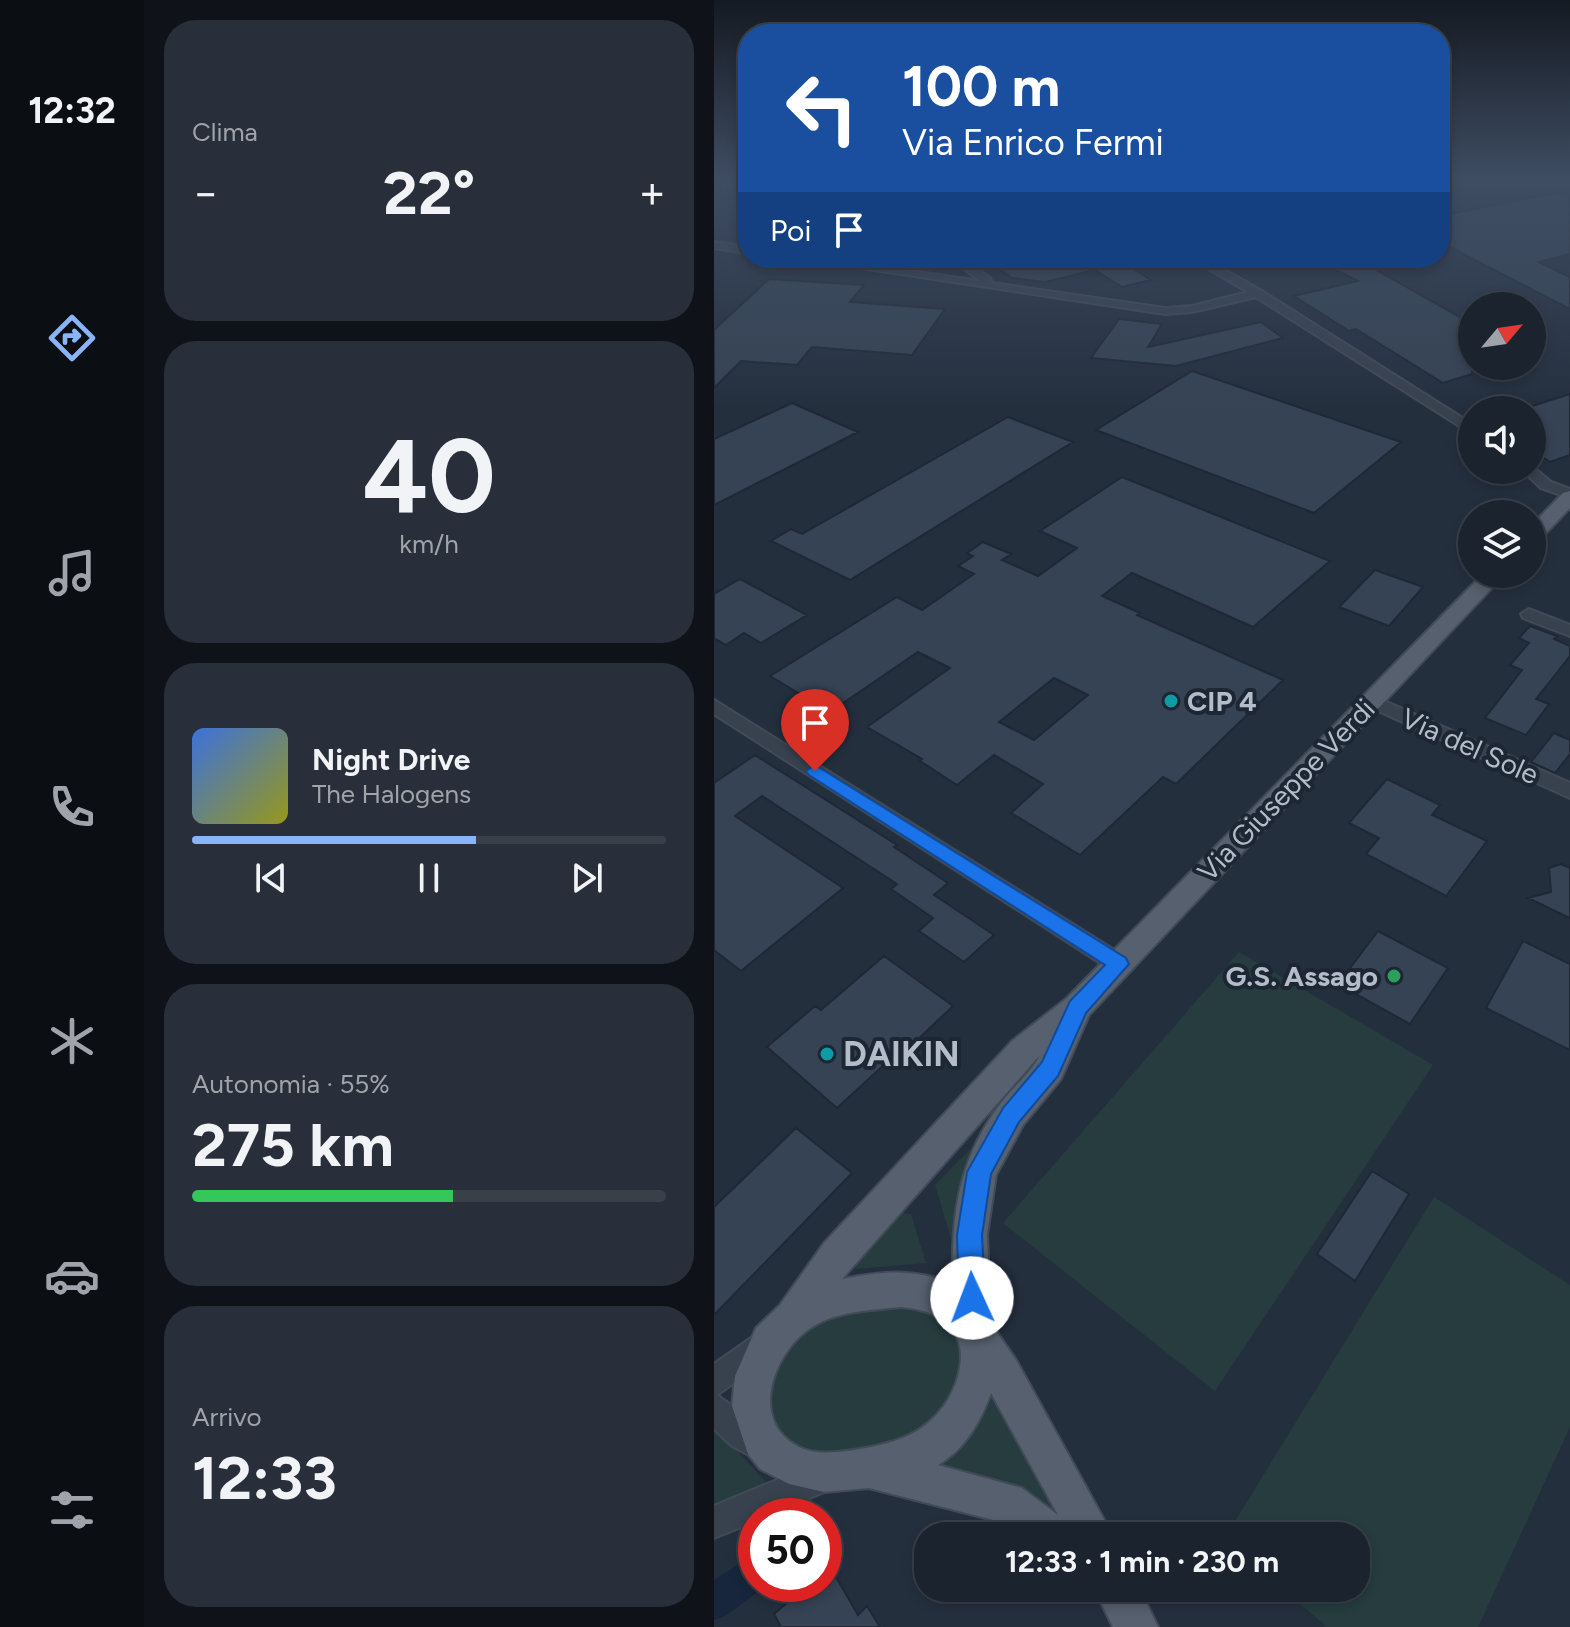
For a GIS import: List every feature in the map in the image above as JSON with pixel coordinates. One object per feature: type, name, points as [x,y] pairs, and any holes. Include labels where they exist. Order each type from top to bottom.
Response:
[{"type":"main road","points":[[1546,521],[1570,494]]},
{"type":"main road","name":"Via Giuseppe Verdi","points":[[782,1326],[837,1256],[1023,1051],[1078,1007],[1481,588]]},
{"type":"main road","name":"Via Giuseppe Verdi","points":[[973,1330],[969,1235],[979,1172],[1011,1115],[1050,1069],[1078,1007]]},
{"type":"main road","points":[[973,1330],[978,1349],[977,1377],[965,1410],[952,1427],[915,1456],[851,1470],[801,1471],[769,1451],[753,1420],[751,1395],[754,1373],[782,1326],[824,1301],[852,1294],[921,1290],[949,1300],[973,1330],[1002,1374],[1084,1522]]},
{"type":"main road","points":[[851,1470],[1007,1503],[1032,1522]]},
{"type":"street","points":[[867,268],[1165,311],[1192,309],[1258,293]]},
{"type":"street","points":[[969,268],[986,280],[987,286]]},
{"type":"street","points":[[1213,268],[1258,293],[1458,421]]},
{"type":"street","points":[[1545,484],[1570,494]]},
{"type":"street","points":[[1529,614],[1570,631]]},
{"type":"street","name":"Via del Sole","points":[[1371,701],[1570,791]]},
{"type":"street","points":[[714,706],[1119,964]]},
{"type":"street","points":[[714,1382],[782,1326]]},
{"type":"street","points":[[714,1409],[743,1435],[769,1451]]},
{"type":"street","points":[[714,1522],[851,1470]]},
{"type":"green space","points":[[1239,952],[1433,1065],[1215,1391],[1003,1223]]},
{"type":"green space","points":[[978,1141],[958,1261],[935,1185]]},
{"type":"green space","points":[[1434,1197],[1570,1285],[1570,1427],[1478,1627],[1327,1627],[1298,1602],[1370,1602],[1370,1522],[1235,1522]]},
{"type":"green space","points":[[902,1213],[911,1214],[926,1263],[856,1269],[854,1265]]},
{"type":"green space","points":[[914,1303],[941,1317],[956,1338],[960,1365],[958,1379],[941,1416],[913,1438],[890,1449],[820,1455],[791,1442],[777,1427],[770,1408],[770,1387],[775,1366],[800,1329],[825,1314]]},
{"type":"green space","points":[[987,1371],[1070,1522],[991,1478],[919,1461]]},
{"type":"green space","points":[[714,1426],[769,1485],[768,1488],[714,1505]]},
{"type":"building","points":[[1469,257],[1559,257],[1539,262],[1570,277],[1570,309],[1546,297],[1546,292],[1537,292]]},
{"type":"building","points":[[998,268],[1132,268],[1151,280],[1122,287],[1095,270],[1045,282],[1012,278]]},
{"type":"building","points":[[1331,268],[1379,268],[1375,269],[1458,316],[1458,378],[1443,383],[1356,329],[1349,331],[1294,296],[1358,281]]},
{"type":"building","points":[[769,279],[864,285],[850,302],[945,309],[912,355],[812,347],[797,365],[741,361],[714,388],[714,330]]},
{"type":"building","points":[[1119,319],[1162,324],[1148,347],[1261,322],[1283,338],[1176,366],[1091,358]]},
{"type":"building","points":[[1192,371],[1401,442],[1314,513],[1096,430]]},
{"type":"building","points":[[1570,394],[1570,455],[1550,462],[1546,459],[1546,402]]},
{"type":"building","points":[[792,403],[858,432],[714,505],[714,439]]},
{"type":"building","points":[[1008,417],[1073,442],[850,580],[771,541],[791,529],[802,534]]},
{"type":"building","points":[[1122,477],[1330,561],[1253,627],[1132,573],[1102,596],[1140,613],[1137,615],[1283,680],[1176,784],[1163,777],[1080,855],[1011,813],[1043,784],[994,755],[957,785],[920,761],[922,759],[867,727],[950,668],[918,652],[830,712],[770,676],[897,597],[922,610],[974,574],[958,566],[973,556],[967,553],[983,542],[1011,554],[1002,560],[1038,576],[1077,548],[1040,531]],"holes":[[[1054,678],[1088,695],[1034,740],[999,722]]]},
{"type":"building","points":[[1375,570],[1423,587],[1389,626],[1339,607]]},
{"type":"building","points":[[740,579],[807,615],[761,643],[744,633],[726,645],[714,638],[714,594]]},
{"type":"building","points":[[1530,626],[1557,636],[1554,639],[1570,646],[1570,656],[1536,699],[1549,704],[1526,735],[1485,718],[1522,670],[1510,665],[1529,643],[1519,638]]},
{"type":"building","points":[[1554,733],[1570,740],[1570,754],[1555,773],[1531,762]]},
{"type":"building","points":[[755,755],[897,845],[894,847],[948,883],[934,895],[994,935],[964,962],[919,931],[933,918],[891,889],[897,884],[762,796],[735,816],[843,888],[741,971],[714,950],[714,783]]},
{"type":"building","points":[[1387,779],[1440,805],[1432,815],[1487,841],[1446,896],[1366,854],[1379,838],[1349,823]]},
{"type":"building","points":[[1561,864],[1570,868],[1570,918],[1528,898],[1551,892],[1549,868]]},
{"type":"building","name":"G.S. Assago","points":[[1378,931],[1448,968],[1410,1024],[1338,984]]},
{"type":"building","points":[[1523,941],[1570,964],[1570,1050],[1486,1008]]},
{"type":"building","points":[[884,956],[953,1006],[837,1108],[767,1047],[815,1006],[821,1010]]},
{"type":"building","points":[[796,1128],[852,1173],[714,1315],[714,1207]]},
{"type":"building","points":[[1372,1171],[1409,1194],[1355,1281],[1317,1254]]},
{"type":"building","points":[[842,1587],[858,1615],[867,1606],[880,1627],[781,1627],[774,1614],[788,1602],[842,1602]]},
{"type":"waterway","points":[[714,1602],[738,1584]]},
{"type":"place","name":"CIP 4","points":[[1171,701]]},
{"type":"place","name":"G.S. Assago","points":[[1394,976]]},
{"type":"place","name":"DAIKIN","points":[[827,1054]]},
{"type":"route","points":[[815,771],[1119,964],[1078,1007],[1050,1069],[1011,1115],[979,1172],[969,1235],[972,1298]]}]
